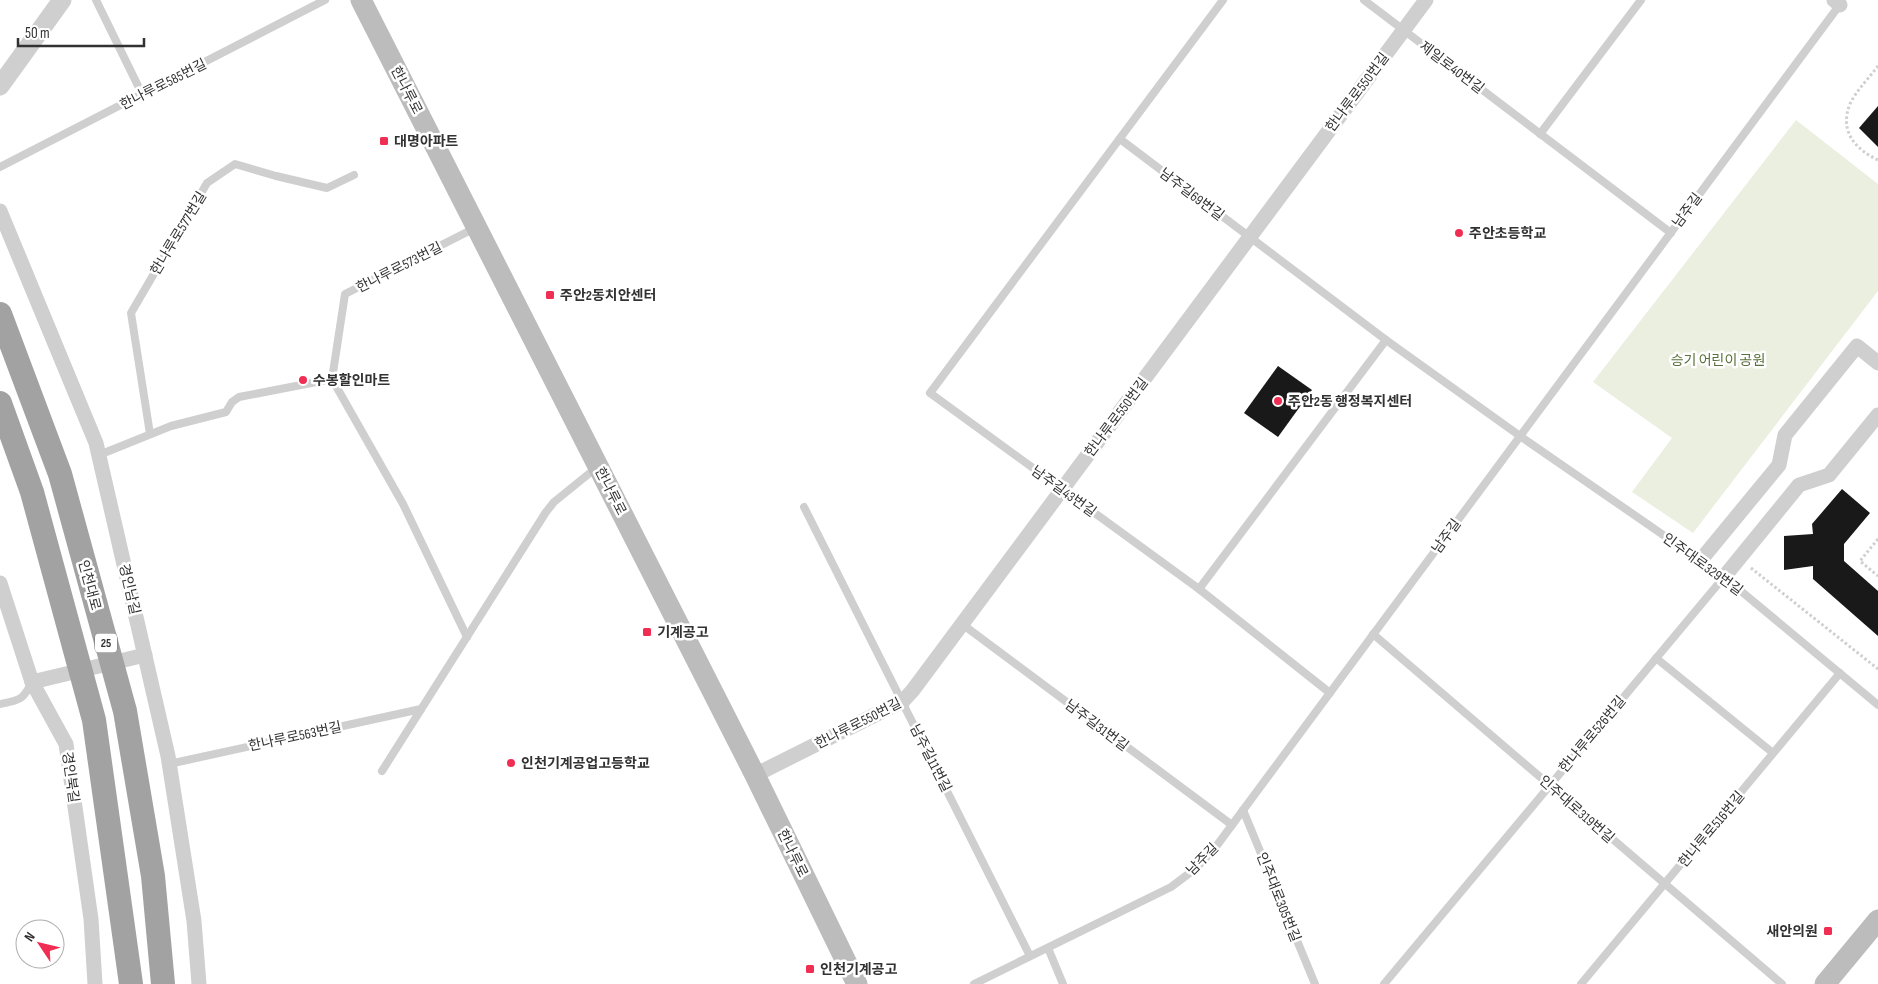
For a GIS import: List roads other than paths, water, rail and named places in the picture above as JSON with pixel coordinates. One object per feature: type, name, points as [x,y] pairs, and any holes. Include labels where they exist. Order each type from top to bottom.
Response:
[{"type":"highway","name":"인천대로","points":[[0,314],[60,474],[125,711],[153,876],[163,984]]},
{"type":"highway","name":"25","points":[[0,403],[32,492],[94,720],[132,984]]},
{"type":"main road","name":"한나루로","points":[[361,0],[755,775],[857,984]]},
{"type":"main road","points":[[1825,984],[1878,920]]},
{"type":"street","points":[[0,86],[62,0]]},
{"type":"street","name":"한나루로550번길","points":[[755,775],[903,701],[1426,0]]},
{"type":"street","name":"경인남길","points":[[0,212],[99,454],[138,657],[169,764],[194,922],[199,984]]},
{"type":"street","points":[[1700,561],[1779,465],[1785,435],[1857,346],[1878,362]]},
{"type":"street","points":[[1724,577],[1799,485],[1829,476],[1878,415]]},
{"type":"street","name":"경인북길","points":[[0,583],[32,682],[66,744],[91,919],[95,984]]},
{"type":"street","points":[[32,682],[138,657]]},
{"type":"lane","points":[[96,0],[142,94]]},
{"type":"lane","name":"한나루로585번길","points":[[0,167],[326,0]]},
{"type":"lane","points":[[1120,139],[1223,0]]},
{"type":"lane","name":"제일로40번길","points":[[1364,0],[1670,233]]},
{"type":"lane","points":[[1540,134],[1642,0]]},
{"type":"lane","name":"남주길","points":[[974,984],[1171,887],[1195,869],[1215,848],[1839,2]]},
{"type":"lane","name":"남주길69번길","points":[[1120,139],[1386,340],[1520,436]]},
{"type":"lane","name":"남주길43번길","points":[[1120,139],[930,393],[1199,589],[1330,693]]},
{"type":"lane","name":"한나루로577번길","points":[[150,434],[131,313],[208,183],[235,164],[327,188],[354,175]]},
{"type":"lane","name":"한나루로573번길","points":[[332,379],[345,294],[476,227]]},
{"type":"lane","points":[[1199,589],[1386,340]]},
{"type":"lane","points":[[99,454],[171,426],[226,412],[232,402],[239,397],[332,379],[395,492],[467,637]]},
{"type":"lane","name":"인주대로329번길","points":[[1520,436],[1724,577],[1878,705]]},
{"type":"lane","points":[[382,771],[546,512],[554,502],[598,467]]},
{"type":"lane","name":"남주길11번길","points":[[804,507],[1030,956]]},
{"type":"lane","name":"한나루로526번길","points":[[1384,984],[1724,577]]},
{"type":"lane","name":"남주길31번길","points":[[962,624],[1232,825]]},
{"type":"lane","name":"인주대로319번길","points":[[1373,634],[1782,984]]},
{"type":"lane","points":[[1656,658],[1773,753]]},
{"type":"lane","name":"한나루로516번길","points":[[1581,984],[1840,673]]},
{"type":"lane","points":[[0,704],[19,700],[26,695],[32,682]]},
{"type":"lane","name":"한나루로563번길","points":[[169,764],[421,709]]},
{"type":"lane","name":"인주대로305번길","points":[[1243,810],[1315,984]]},
{"type":"lane","points":[[1048,948],[1063,984]]},
{"type":"place","name":"대명아파트","points":[[384,141]]},
{"type":"place","name":"주안초등학교","points":[[1459,233]]},
{"type":"place","name":"주안2동치안센터","points":[[550,295]]},
{"type":"place","name":"수봉할인마트","points":[[303,380]]},
{"type":"place","name":"주안2동 행정복지센터","points":[[1278,401]]},
{"type":"place","name":"기계공고","points":[[647,632]]},
{"type":"place","name":"인천기계공업고등학교","points":[[511,763]]},
{"type":"place","name":"새안의원","points":[[1828,931]]},
{"type":"place","name":"인천기계공고","points":[[810,969]]},
{"type":"park label","name":"승기 어린이 공원","points":[[1718,360]]}]
